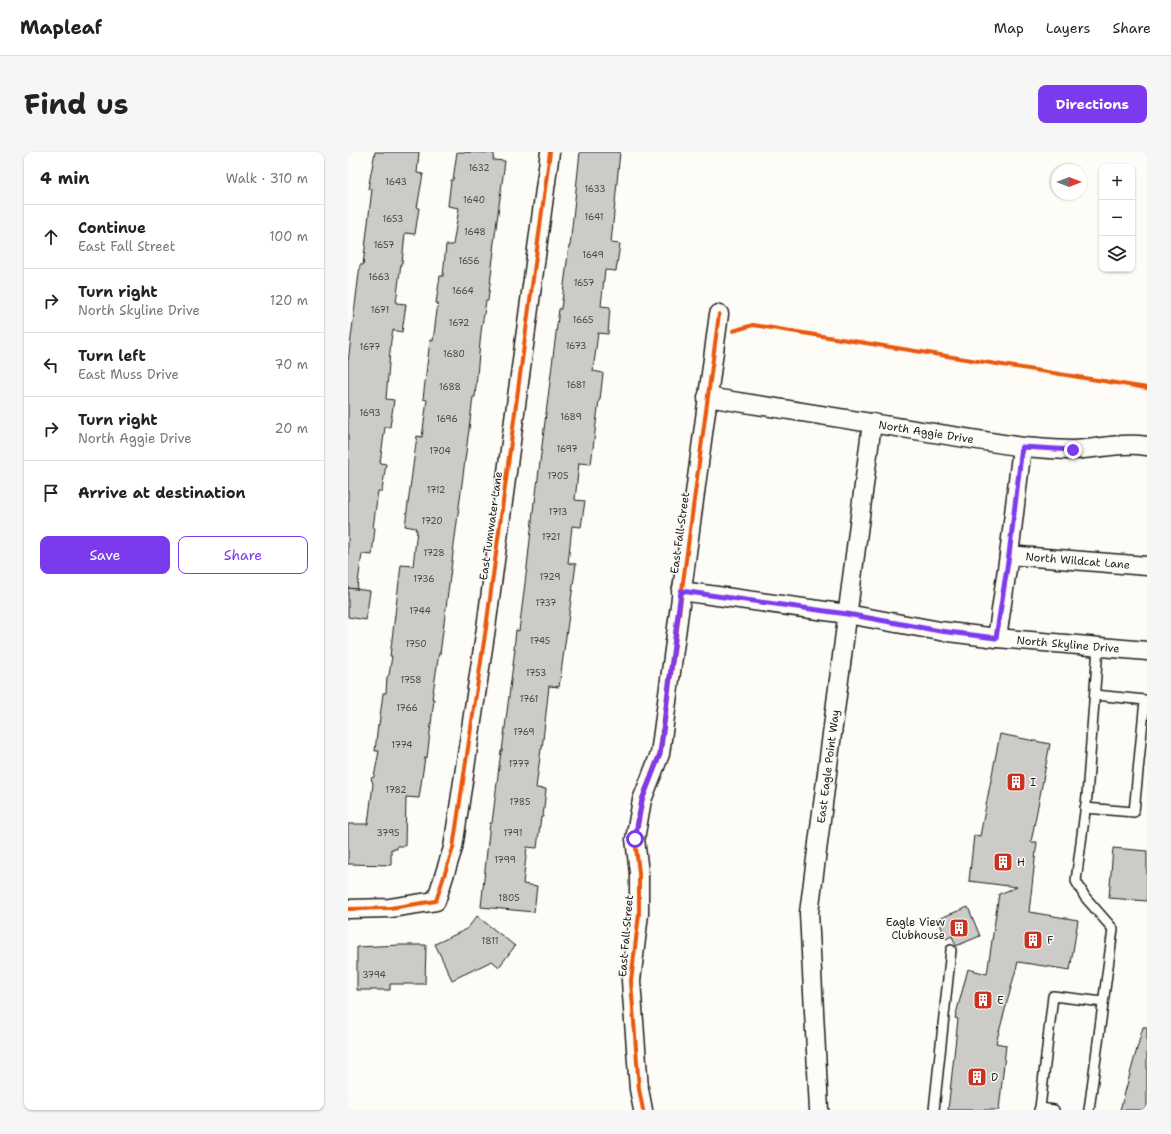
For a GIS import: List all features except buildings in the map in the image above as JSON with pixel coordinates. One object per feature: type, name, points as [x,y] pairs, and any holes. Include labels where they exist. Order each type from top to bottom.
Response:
[{"type":"street","name":"East Tumwater Lane","points":[[348,909],[390,908],[436,901],[453,848],[486,628],[550,152]]},
{"type":"street","name":"East Fall Street","points":[[643,1110],[639,1089],[631,982],[639,914],[639,873],[635,839],[642,800],[660,754],[719,314]]},
{"type":"street","name":"North Aggie Drive","points":[[707,397],[1022,447],[1073,450],[1114,445],[1147,446]]},
{"type":"street","name":"East Eagle Point Way","points":[[819,1110],[809,913],[872,423]]},
{"type":"street","points":[[996,638],[1009,555],[1022,447]]},
{"type":"street","name":"North Wildcat Lane","points":[[1009,555],[1147,566]]},
{"type":"street","name":"North Skyline Drive","points":[[681,591],[847,614],[940,631],[1098,648],[1147,651]]},
{"type":"lane","points":[[1089,1110],[1113,929],[1085,897],[1076,880],[1085,808],[1098,648]]},
{"type":"lane","points":[[1085,808],[1134,812],[1145,700],[1095,695]]},
{"type":"lane","points":[[934,1110],[951,950]]},
{"type":"lane","points":[[1054,1110],[1039,1109],[1053,996],[1103,1002]]},
{"type":"cycle path","points":[[348,909],[390,908],[436,901],[453,848],[486,628],[550,152]]},
{"type":"cycle path","points":[[643,1110],[639,1089],[631,981],[639,914],[639,873],[635,839],[642,800],[660,754],[719,314]]},
{"type":"cycle path","points":[[733,331],[753,325],[1147,388]]},
{"type":"place","name":"I","points":[[1016,782]]},
{"type":"place","name":"H","points":[[1003,862]]},
{"type":"place","name":"Eagle View Clubhouse","points":[[959,928]]},
{"type":"place","name":"F","points":[[1033,940]]},
{"type":"place","name":"E","points":[[983,1000]]},
{"type":"place","name":"D","points":[[977,1077]]},
{"type":"route","points":[[635,839],[642,800],[660,754],[681,591],[847,614],[940,631],[996,638],[1009,555],[1022,447],[1073,450]]}]
